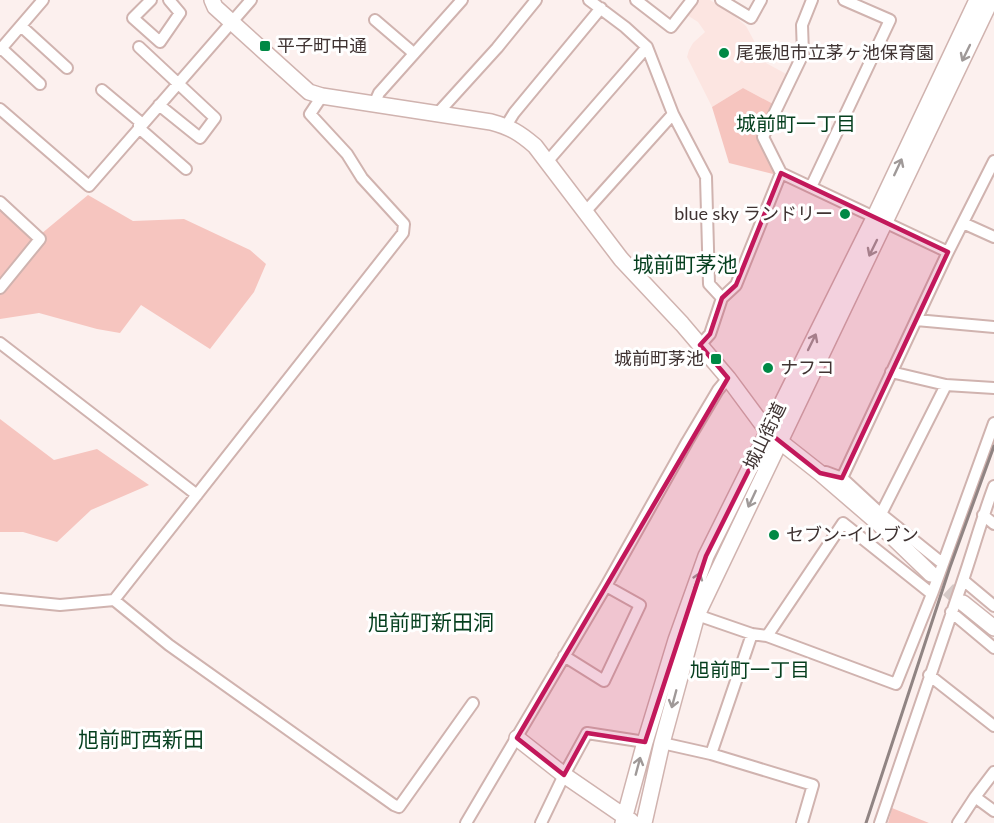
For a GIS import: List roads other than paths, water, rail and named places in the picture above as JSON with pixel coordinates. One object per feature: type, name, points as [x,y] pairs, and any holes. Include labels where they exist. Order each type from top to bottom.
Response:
[{"type":"street","points":[[151,0],[133,18],[160,42],[180,13],[169,0]]},
{"type":"street","points":[[212,0],[215,7],[309,92],[322,96],[491,122],[506,126],[522,135],[535,146],[628,267],[682,324],[728,378],[773,437],[937,569]]},
{"type":"street","points":[[0,109],[89,186],[251,0]]},
{"type":"street","points":[[374,104],[379,93],[462,0]]},
{"type":"street","points":[[437,114],[497,48],[536,0]]},
{"type":"street","points":[[589,0],[647,47],[673,114],[706,177],[709,284],[722,298]]},
{"type":"street","points":[[636,0],[671,27],[692,0]]},
{"type":"street","points":[[721,0],[752,18],[761,0]]},
{"type":"street","points":[[812,0],[802,25],[803,54],[763,137],[781,173],[948,252]]},
{"type":"street","points":[[811,187],[890,20],[844,0]]},
{"type":"street","name":"城山街道","points":[[879,220],[977,0]]},
{"type":"street","name":"城山街道","points":[[644,823],[662,743],[697,615],[773,437],[879,220],[991,0]]},
{"type":"street","points":[[37,2],[21,26],[1,49],[40,84]]},
{"type":"street","points":[[506,126],[514,113],[601,8]]},
{"type":"street","points":[[375,20],[413,54]]},
{"type":"street","points":[[21,26],[67,68]]},
{"type":"street","points":[[139,47],[215,118],[200,138],[159,105]]},
{"type":"street","points":[[547,162],[647,47]]},
{"type":"street","points":[[102,90],[139,121],[139,128],[186,169]]},
{"type":"street","points":[[114,600],[403,233],[404,224],[362,178],[346,154],[310,114],[322,96]]},
{"type":"street","points":[[585,212],[673,114]]},
{"type":"street","points":[[842,478],[948,252],[994,161]]},
{"type":"street","points":[[699,345],[710,333],[722,298],[736,285],[781,173]]},
{"type":"street","points":[[0,202],[40,239],[0,288]]},
{"type":"street","points":[[963,223],[994,237]]},
{"type":"street","points":[[916,320],[994,327]]},
{"type":"street","points":[[0,343],[197,495]]},
{"type":"street","points":[[891,372],[946,385],[994,388]]},
{"type":"street","points":[[466,823],[606,586],[687,442],[718,390],[728,378]]},
{"type":"street","points":[[881,514],[946,385]]},
{"type":"street","points":[[697,615],[752,634],[767,636],[896,684],[932,594],[937,569],[994,423]]},
{"type":"street","name":"城山街道","points":[[627,821],[645,742],[676,640],[706,556],[773,437]]},
{"type":"street","points":[[820,473],[826,472],[842,478],[937,569]]},
{"type":"street","points":[[880,823],[929,675],[957,607],[963,580],[994,486]]},
{"type":"street","points":[[983,515],[994,524]]},
{"type":"street","points":[[767,636],[843,523],[932,594]]},
{"type":"street","points":[[963,580],[994,606]]},
{"type":"street","points":[[564,656],[604,681],[640,605],[606,586]]},
{"type":"street","points":[[0,599],[60,605],[114,600],[169,645],[399,807],[472,703]]},
{"type":"street","points":[[957,607],[994,628]]},
{"type":"street","points":[[957,607],[994,648]]},
{"type":"street","points":[[711,754],[752,634]]},
{"type":"street","points":[[929,675],[994,726]]},
{"type":"street","points":[[541,823],[587,733],[645,742]]},
{"type":"street","points":[[517,738],[627,821]]},
{"type":"street","points":[[662,743],[711,754],[813,785],[802,823]]},
{"type":"street","points":[[958,823],[994,772]]},
{"type":"street","points":[[975,797],[994,811]]},
{"type":"tunnel","points":[[931,574],[963,603]]},
{"type":"railway","points":[[866,823],[950,567],[994,446]]},
{"type":"place","name":"平子町中通","points":[[265,46]]},
{"type":"place","name":"尾張旭市立茅ヶ池保育園","points":[[724,53]]},
{"type":"place","name":"blue sky ランドリー","points":[[845,214]]},
{"type":"place","name":"城前町茅池","points":[[716,359]]},
{"type":"place","name":"ナフコ","points":[[768,368]]},
{"type":"place","name":"セブン-イレブン","points":[[774,535]]},
{"type":"district","name":"城前町一丁目","points":[[796,124]]},
{"type":"district","name":"城前町茅池","points":[[685,265]]},
{"type":"district","name":"旭前町新田洞","points":[[431,623]]},
{"type":"district","name":"旭前町一丁目","points":[[750,670]]},
{"type":"district","name":"旭前町西新田","points":[[141,740]]}]
